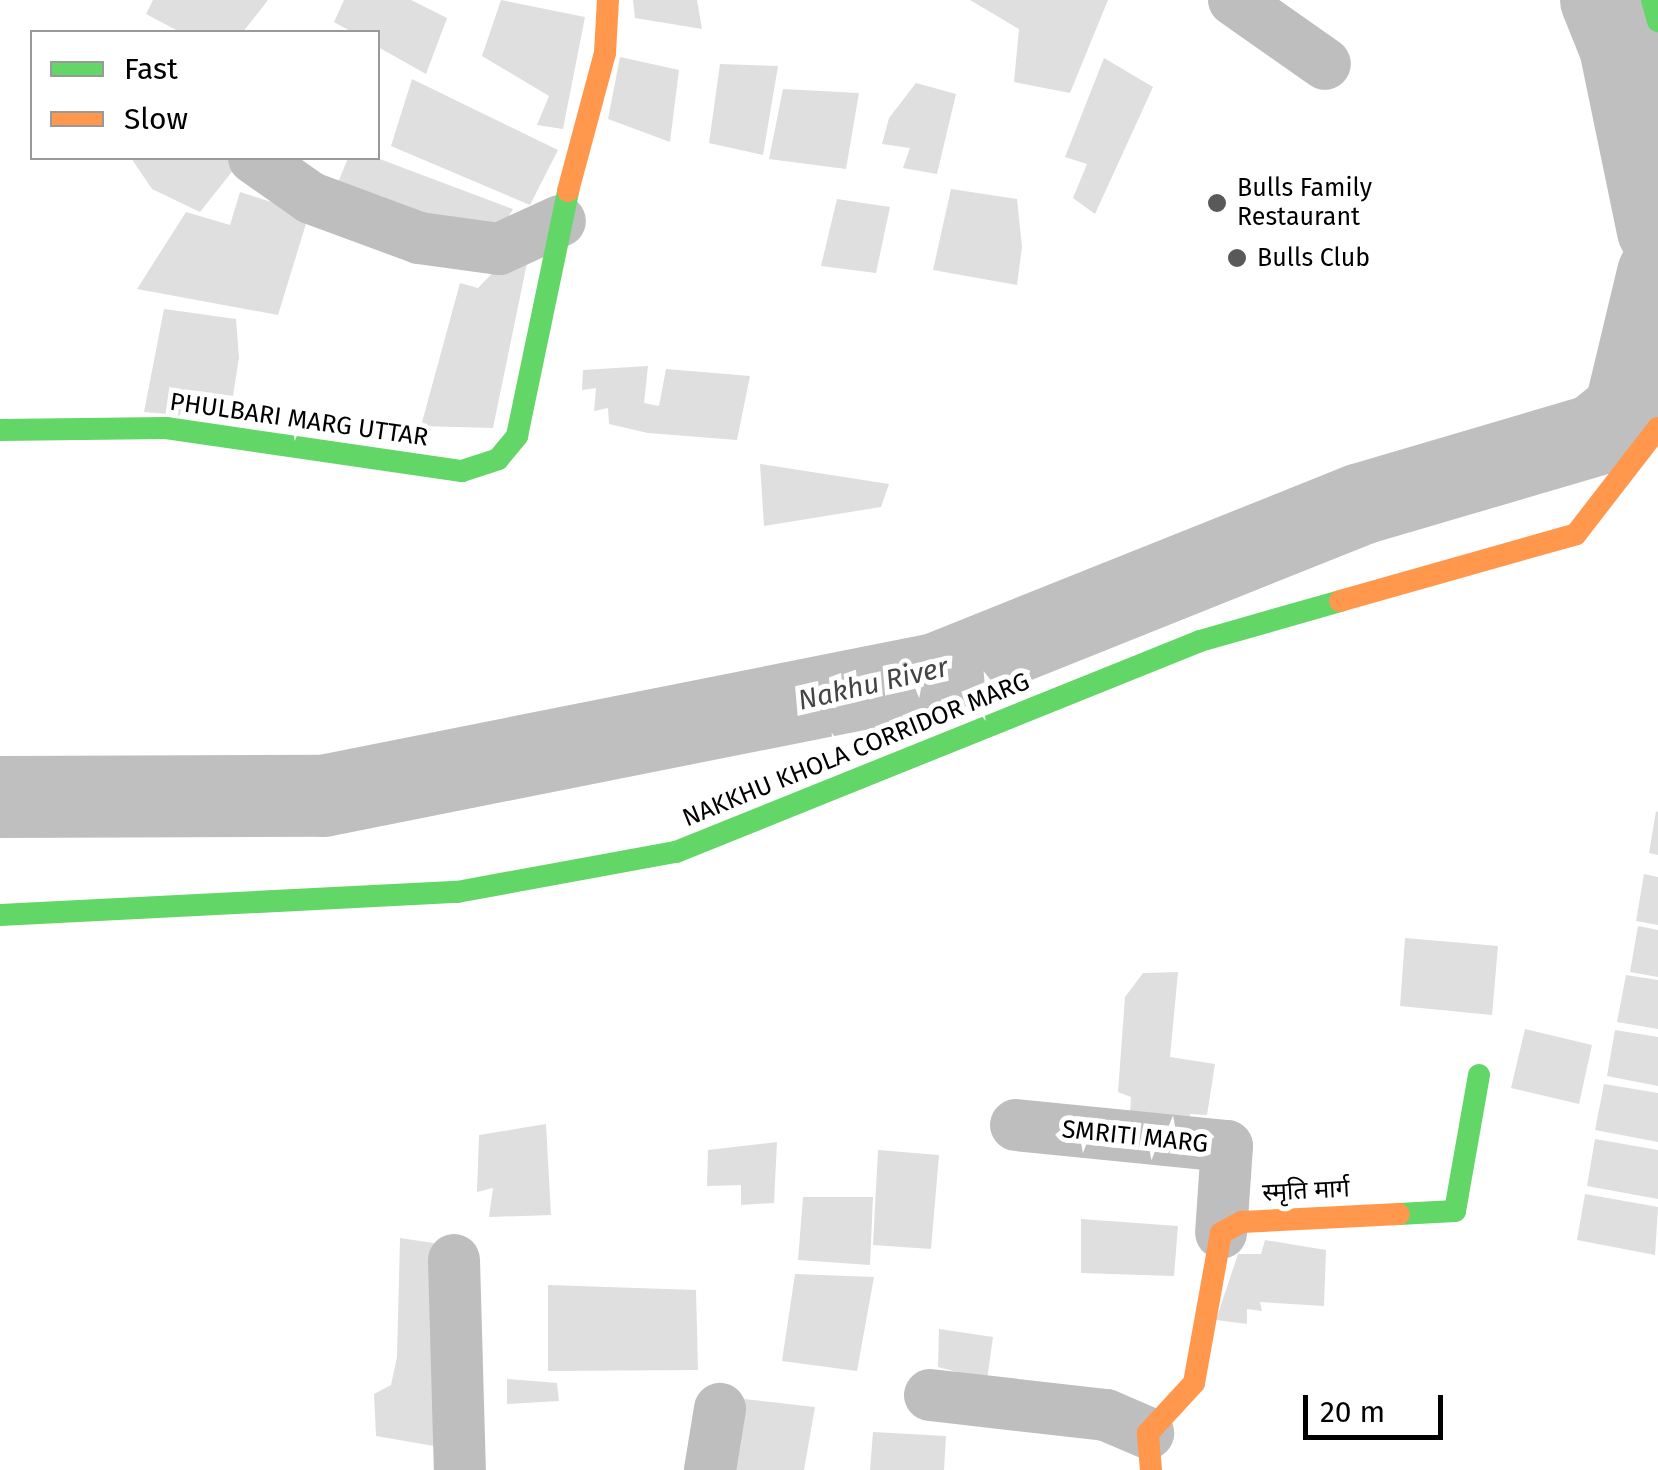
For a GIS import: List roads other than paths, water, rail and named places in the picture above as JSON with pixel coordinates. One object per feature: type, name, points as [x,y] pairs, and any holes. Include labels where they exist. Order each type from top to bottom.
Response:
[{"type":"street","points":[[257,160],[311,198],[419,238],[500,249],[560,221],[605,53],[604,0]]},
{"type":"street","points":[[1234,0],[1325,64]]},
{"type":"street","points":[[1652,0],[1658,20]]},
{"type":"street","name":"PHULBARI MARG UTTAR","points":[[0,430],[166,428],[462,471],[498,459],[517,436],[560,221]]},
{"type":"street","name":"NAKKHU KHOLA CORRIDOR MARG","points":[[0,915],[457,892],[676,852],[1200,641],[1576,534],[1658,428]]},
{"type":"street","name":"स्मृति मार्ग","points":[[1221,1234],[1242,1222],[1455,1211],[1479,1075]]},
{"type":"street","name":"SMRITI MARG","points":[[1016,1125],[1227,1146],[1221,1234]]},
{"type":"street","points":[[930,1396],[1106,1415],[1150,1451],[1194,1382],[1221,1234]]},
{"type":"street","points":[[454,1260],[460,1470]]},
{"type":"street","points":[[710,1470],[720,1409]]},
{"type":"waterway","name":"Nakhu River","points":[[1601,0],[1620,47],[1658,230]]},
{"type":"waterway","name":"Nakhu River","points":[[0,797],[323,796],[936,674],[1361,504],[1595,435],[1625,411],[1658,274]]},
{"type":"place","name":"Bulls Family Restaurant","points":[[1217,203]]},
{"type":"place","name":"Bulls Club","points":[[1237,258]]}]
